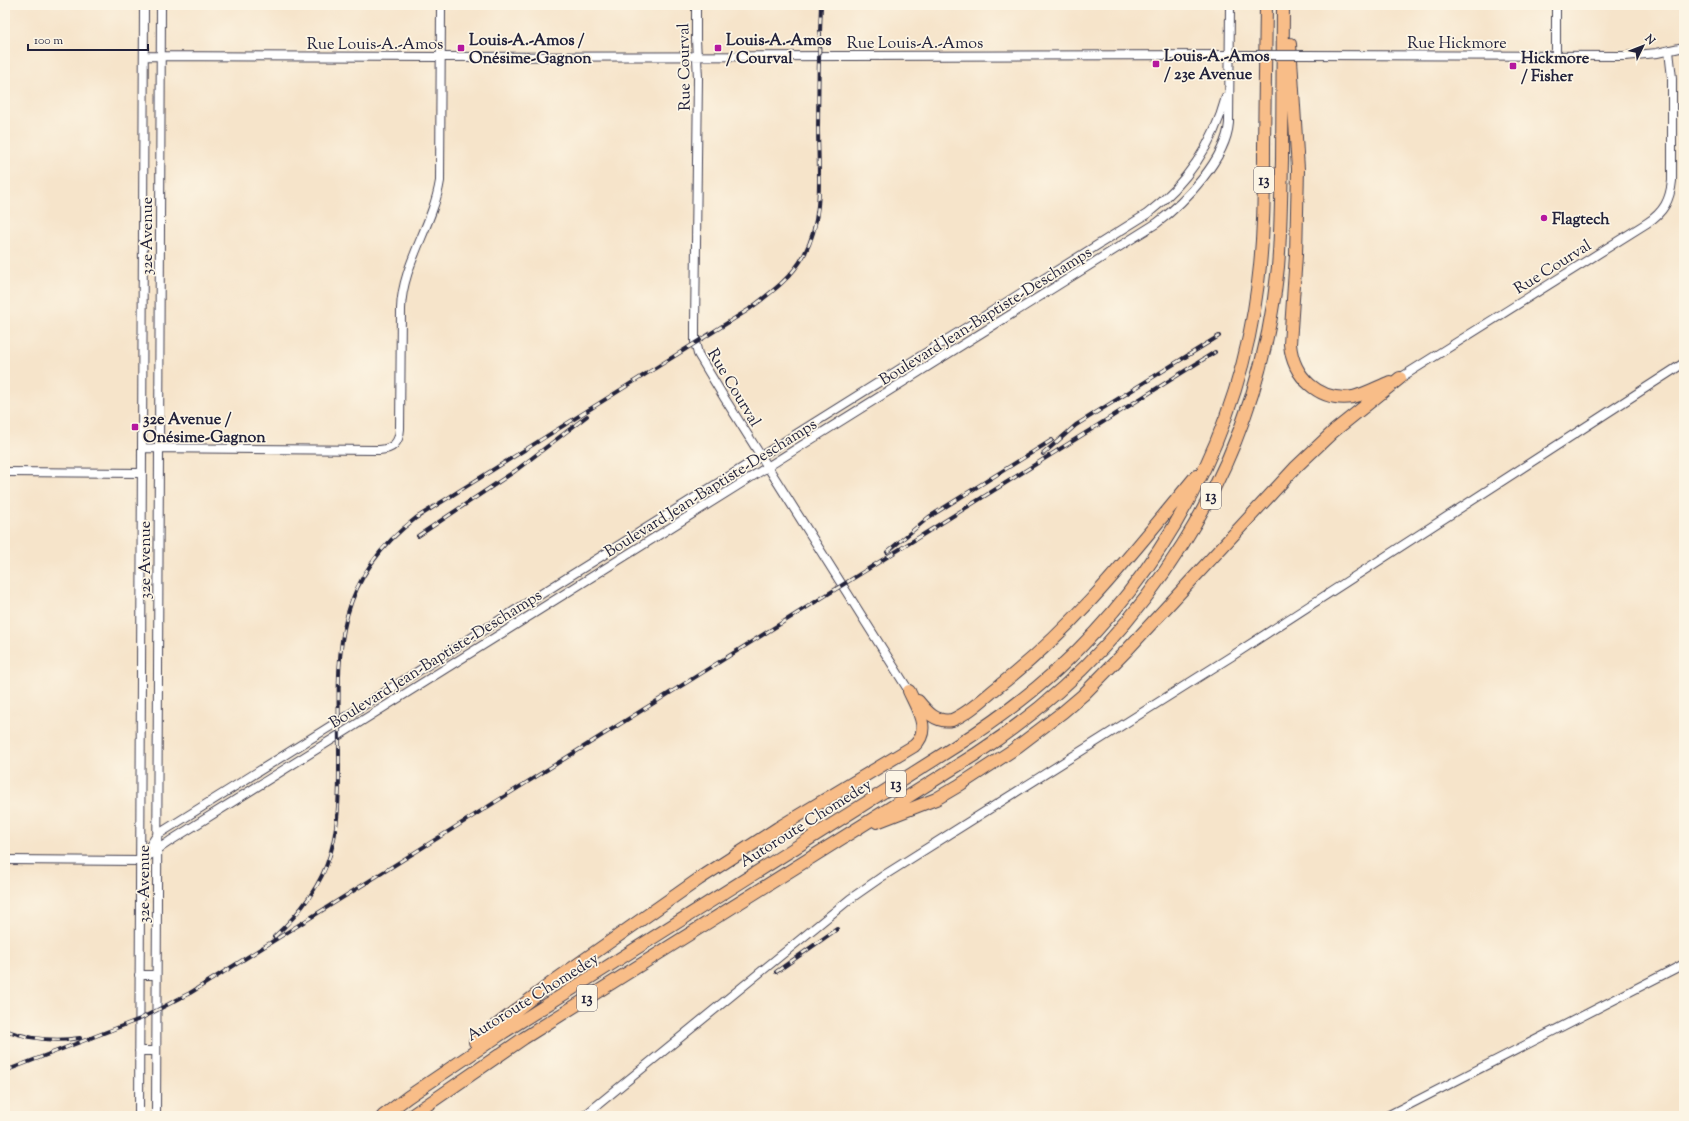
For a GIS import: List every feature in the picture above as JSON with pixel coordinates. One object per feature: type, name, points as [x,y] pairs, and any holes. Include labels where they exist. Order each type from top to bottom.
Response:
[{"type":"highway","name":"Autoroute Chomedey","points":[[383,1116],[408,1097],[504,1032],[956,746],[1022,700],[1078,650],[1134,585],[1173,529],[1188,503],[1209,460],[1225,420],[1249,337],[1258,285],[1264,220],[1266,5]]},
{"type":"highway","name":"Autoroute Chomedey","points":[[411,1116],[524,1038],[1001,737],[1068,684],[1110,641],[1142,604],[1179,552],[1208,501],[1230,456],[1246,413],[1259,371],[1271,317],[1278,267],[1281,225],[1283,5]]},
{"type":"highway","points":[[1287,5],[1298,161],[1297,236],[1290,344],[1292,358],[1298,371],[1306,382],[1316,390],[1330,396],[1358,396],[1400,378]]},
{"type":"highway","points":[[850,833],[936,799],[1014,750],[1063,712],[1088,690],[1127,650],[1296,467],[1347,420],[1400,378]]},
{"type":"highway","points":[[909,691],[932,717],[944,721],[957,718],[989,694],[1043,649],[1097,596],[1209,460]]},
{"type":"highway","points":[[408,1097],[531,998],[699,879],[778,828],[914,746],[920,739],[923,728],[920,715],[909,691]]},
{"type":"street","name":"32e Avenue","points":[[139,1116],[144,5]]},
{"type":"street","name":"32e Avenue","points":[[156,1116],[161,5]]},
{"type":"street","points":[[142,448],[379,450],[388,448],[397,442],[400,424],[400,309],[402,291],[434,208],[440,181],[441,5]]},
{"type":"street","name":"Rue Courval","points":[[696,5],[696,349],[700,359],[720,392],[762,456],[909,691]]},
{"type":"street","name":"Boulevard Jean-Baptiste-Deschamps","points":[[141,861],[321,746],[1150,228],[1165,217],[1198,184],[1224,144],[1228,130],[1230,5]]},
{"type":"street","points":[[1556,5],[1556,56]]},
{"type":"street","name":"Rue Hickmore","points":[[1230,55],[1635,55],[1669,51],[1684,47]]},
{"type":"street","name":"Rue Courval","points":[[1400,378],[1648,223],[1664,208],[1670,197],[1672,181],[1672,78],[1669,51]]},
{"type":"street","name":"Rue Louis-A.-Amos","points":[[144,56],[697,57],[1230,55]]},
{"type":"street","name":"Boulevard Jean-Baptiste-Deschamps","points":[[141,861],[157,836],[314,736],[1132,224],[1155,207],[1179,185],[1199,159],[1216,127],[1228,86]]},
{"type":"street","points":[[584,1116],[850,899],[882,876],[1232,656],[1684,363]]},
{"type":"street","points":[[5,472],[142,473]]},
{"type":"street","points":[[646,529],[652,540]]},
{"type":"street","points":[[314,736],[321,746]]},
{"type":"street","points":[[5,860],[141,861]]},
{"type":"street","points":[[1387,1116],[1684,964]]},
{"type":"street","points":[[139,975],[156,975]]},
{"type":"street","points":[[139,1051],[156,1051]]},
{"type":"railway","points":[[274,937],[308,900],[321,878],[330,855],[335,835],[338,803],[339,698],[343,632],[351,602],[365,573],[386,545],[416,518],[748,310],[786,279],[804,255],[811,240],[818,209],[818,96],[821,5]]},
{"type":"railway","points":[[1043,454],[1076,425],[1219,336]]},
{"type":"railway","points":[[5,1071],[140,1019],[190,993],[1215,352]]},
{"type":"railway","points":[[418,536],[515,471],[587,416]]},
{"type":"railway","points":[[887,552],[929,517],[1052,440]]},
{"type":"railway","points":[[776,972],[837,929]]},
{"type":"railway","points":[[5,1030],[23,1036],[42,1039],[61,1040],[80,1038]]},
{"type":"place","name":"Louis-A.-Amos / Onésime-Gagnon","points":[[461,48]]},
{"type":"place","name":"Louis-A.-Amos / Courval","points":[[718,48]]},
{"type":"place","name":"Louis-A.-Amos / 23e Avenue","points":[[1156,64]]},
{"type":"place","name":"Hickmore / Fisher","points":[[1513,66]]},
{"type":"place","name":"Flagtech","points":[[1544,218]]},
{"type":"place","name":"32e Avenue / Onésime-Gagnon","points":[[135,427]]}]
